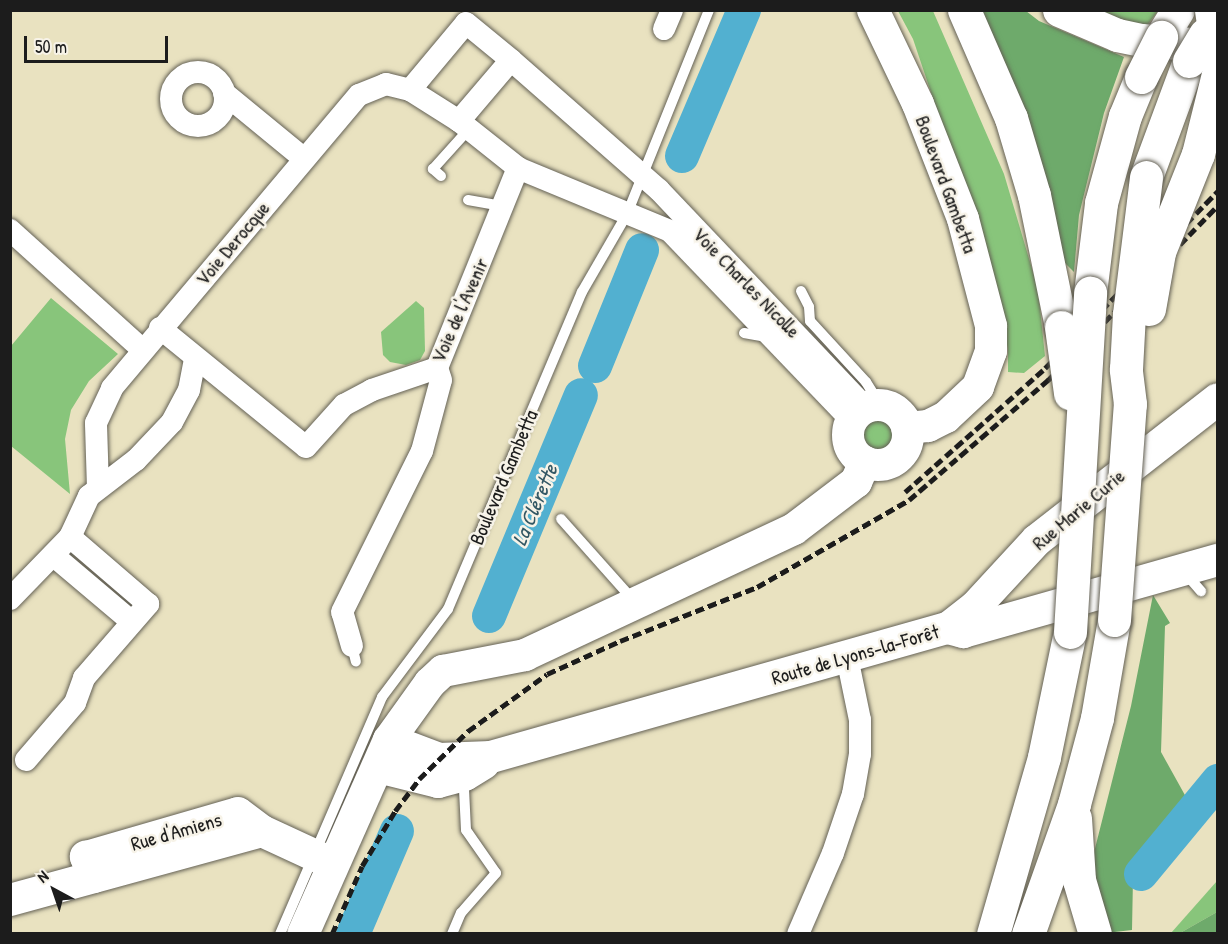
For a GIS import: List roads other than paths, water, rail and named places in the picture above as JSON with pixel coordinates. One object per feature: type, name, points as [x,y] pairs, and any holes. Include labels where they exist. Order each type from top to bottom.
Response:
[{"type":"highway","points":[[964,10],[1011,118],[1034,195],[1061,327],[1080,481]]},
{"type":"highway","points":[[1059,10],[1117,35],[1141,40],[1191,44],[1211,42]]},
{"type":"highway","points":[[992,926],[1044,757],[1070,632],[1090,293],[1101,203],[1125,117],[1141,77],[1170,24]]},
{"type":"highway","points":[[1031,929],[1074,804],[1097,718],[1114,620],[1130,404],[1126,369],[1129,314],[1146,177],[1211,42]]},
{"type":"highway","points":[[1130,404],[1141,369],[1160,252],[1198,154],[1211,42]]},
{"type":"highway","points":[[1074,804],[1079,880],[1095,933]]},
{"type":"street","name":"Boulevard Gambetta","points":[[873,10],[918,104],[991,326],[991,351],[978,387],[946,417],[928,426],[907,428]]},
{"type":"street","name":"Voie Charles Nicolle","points":[[677,224],[627,214],[518,168],[464,125],[410,90],[466,23],[511,60],[607,147],[625,158],[677,224],[867,412]]},
{"type":"street","points":[[464,125],[511,60]]},
{"type":"street","name":"Voie Derocque","points":[[98,488],[98,416],[112,388],[160,328],[358,95],[386,84],[410,90]]},
{"type":"street","points":[[224,93],[303,158]]},
{"type":"street","name":"Voie de l'Avenir","points":[[160,328],[306,447],[344,405],[372,390],[437,368],[518,168]]},
{"type":"street","points":[[10,230],[143,350]]},
{"type":"street","points":[[15,586],[54,556],[70,537],[89,496],[136,460],[172,422],[189,390],[195,358]]},
{"type":"street","points":[[354,654],[342,612],[422,451],[441,380],[437,368]]},
{"type":"street","name":"Rue Marie Curie","points":[[948,628],[985,598],[1037,540],[1218,399]]},
{"type":"street","points":[[867,412],[898,413],[907,428],[905,447],[900,455],[884,464],[865,462],[851,449],[849,430],[867,412]]},
{"type":"street","name":"Boulevard Gambetta","points":[[303,933],[323,860],[376,748],[430,683],[443,671],[525,654],[634,601],[794,529],[856,482],[865,462]]},
{"type":"street","points":[[26,760],[75,703],[84,678],[148,604],[70,537]]},
{"type":"street","points":[[54,556],[132,622]]},
{"type":"street","name":"Route de Lyons-la-Forêt","points":[[376,748],[439,759],[491,757],[948,628],[963,632],[1191,580],[1218,560]]},
{"type":"street","points":[[985,598],[1009,620]]},
{"type":"street","points":[[798,933],[850,808],[860,754],[860,720],[847,657]]},
{"type":"street","name":"Rue d'Amiens","points":[[10,900],[90,867],[238,813],[262,831],[323,860]]},
{"type":"street","name":"Rue d'Amiens","points":[[10,879],[90,867]]},
{"type":"lane","name":"Boulevard Gambetta","points":[[376,748],[374,713],[448,609],[582,292],[627,214],[709,10]]},
{"type":"lane","points":[[441,176],[433,170],[464,125]]},
{"type":"lane","points":[[468,200],[506,198]]},
{"type":"lane","points":[[801,291],[809,307],[810,321],[866,382],[867,412]]},
{"type":"lane","points":[[744,333],[784,332]]},
{"type":"lane","points":[[561,519],[634,601]]},
{"type":"lane","points":[[374,713],[372,727],[376,748]]},
{"type":"lane","points":[[452,933],[461,913],[496,873],[466,830],[464,789]]},
{"type":"lane","name":"Boulevard Gambetta","points":[[280,933],[323,860]]},
{"type":"waterway","name":"La Clérette","points":[[682,156],[744,10]]},
{"type":"waterway","name":"La Clérette","points":[[595,366],[642,250]]},
{"type":"waterway","name":"La Clérette","points":[[489,616],[581,395]]},
{"type":"waterway","points":[[1141,874],[1218,781]]},
{"type":"waterway","name":"La Clérette","points":[[353,934],[397,831]]},
{"type":"railway","points":[[905,492],[1045,368],[1218,191]]},
{"type":"railway","points":[[332,934],[362,866],[395,811],[419,779],[468,731],[547,674],[620,641],[757,587],[909,500],[1048,380],[1218,205]]}]
